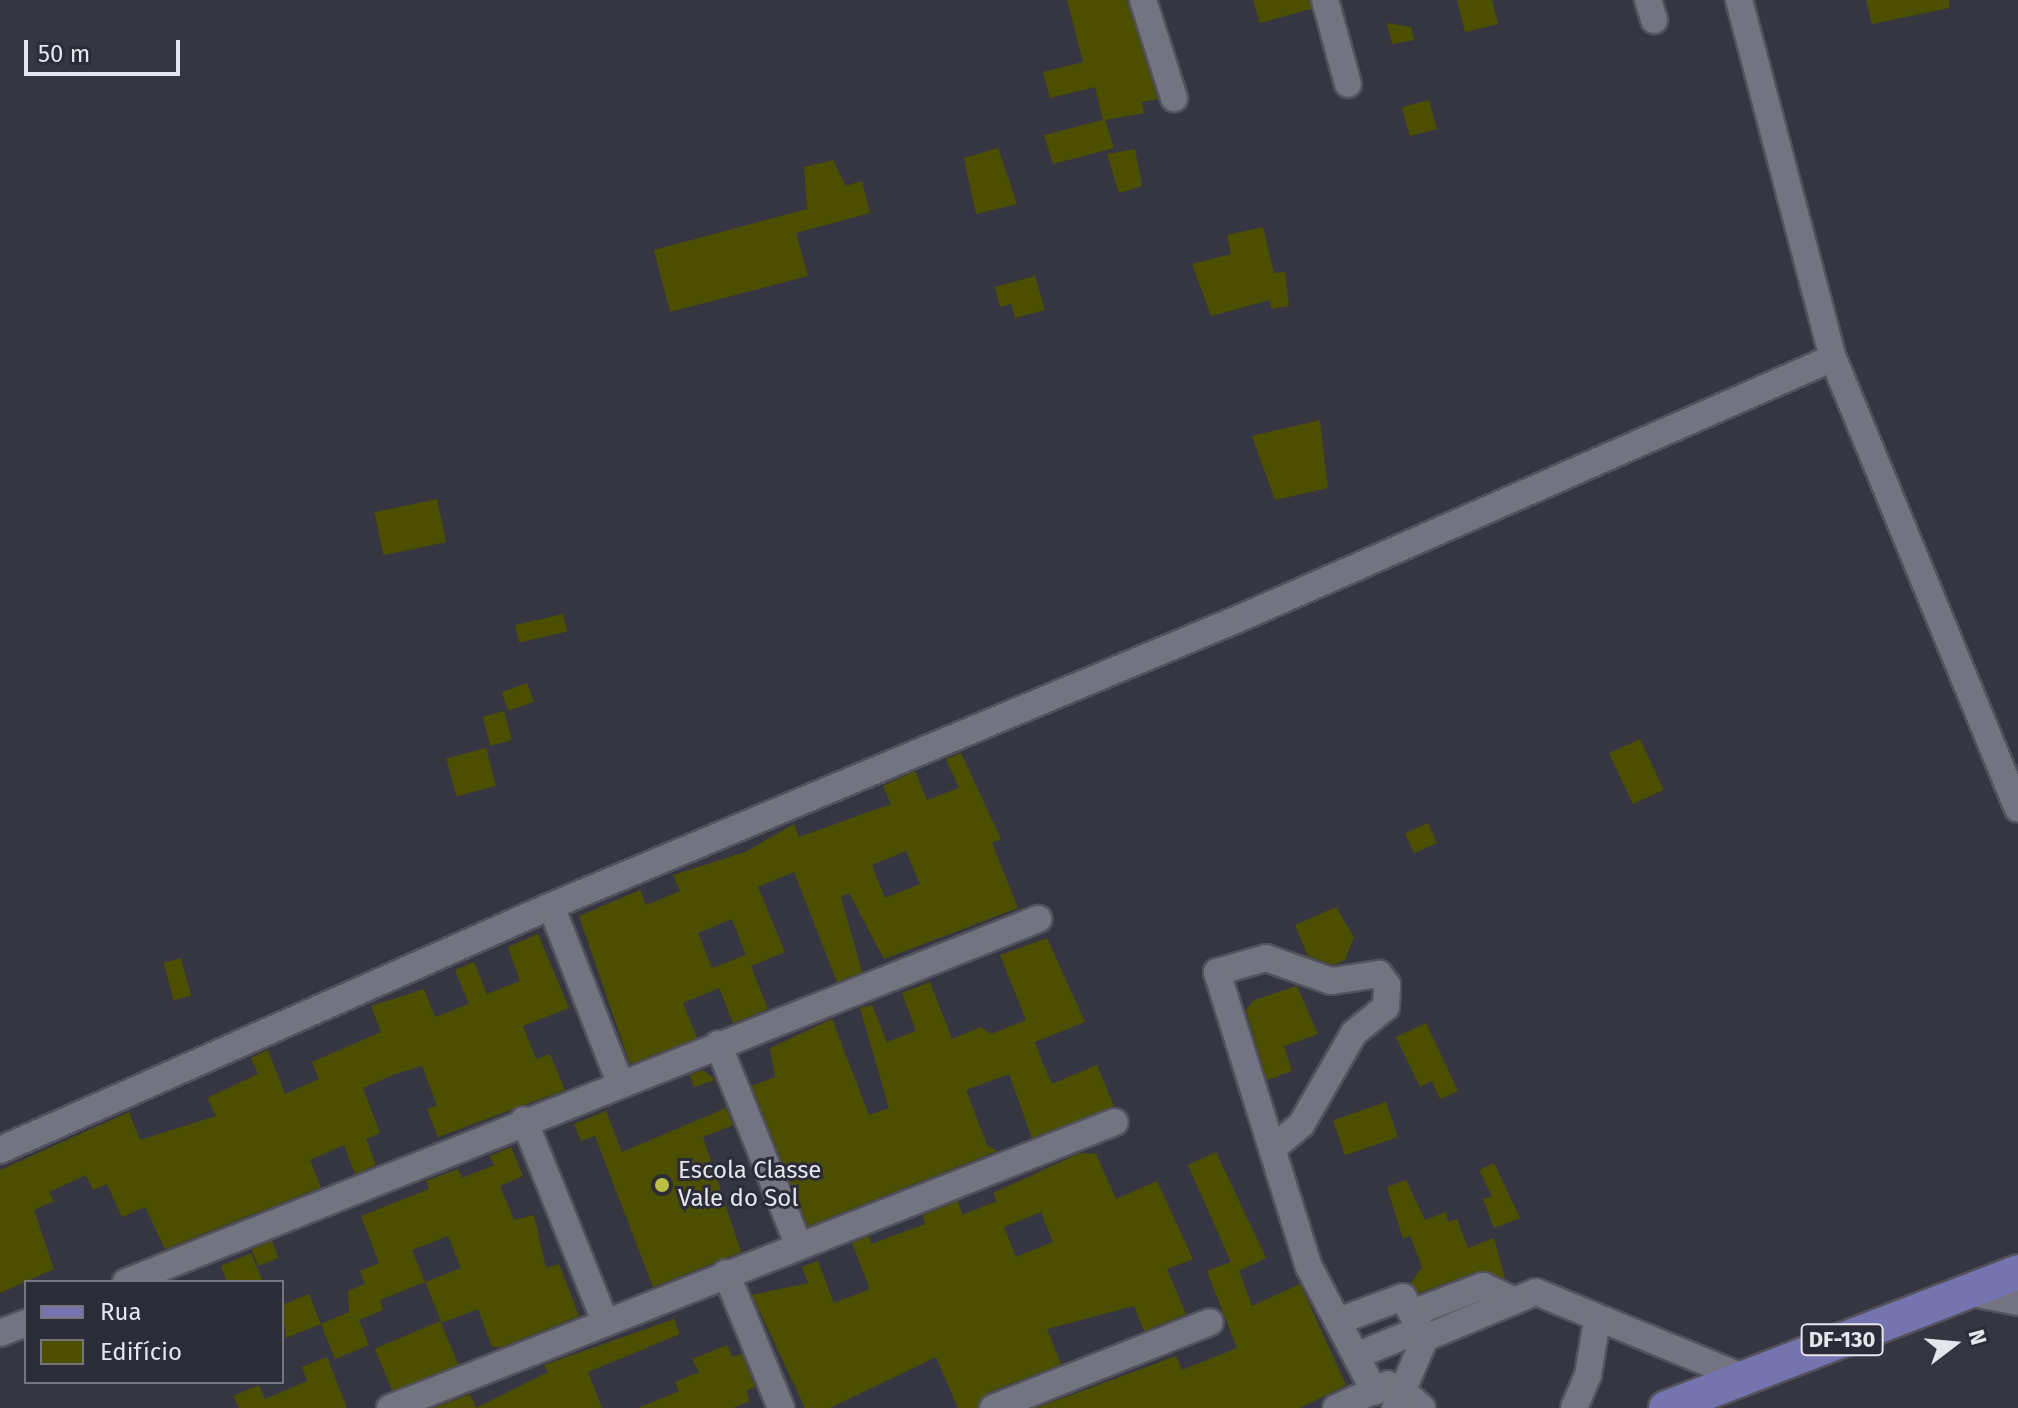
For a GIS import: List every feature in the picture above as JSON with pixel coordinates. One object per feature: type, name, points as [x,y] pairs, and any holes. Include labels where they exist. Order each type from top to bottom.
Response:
[{"type":"main road","name":"DF-130","points":[[1666,1408],[2018,1272]]},
{"type":"street","points":[[1143,0],[1174,98]]},
{"type":"street","points":[[1325,0],[1348,84]]},
{"type":"street","points":[[1739,0],[1833,358],[2018,808]]},
{"type":"street","points":[[0,1150],[551,906],[1245,616],[1833,358]]},
{"type":"street","points":[[551,906],[620,1083]]},
{"type":"street","points":[[131,1280],[524,1120],[1038,919]]},
{"type":"street","points":[[1272,1149],[1301,1125],[1354,1033],[1386,1007],[1388,996],[1379,974],[1331,981],[1266,958],[1217,972],[1272,1149],[1309,1267],[1358,1355],[1395,1390],[1422,1408]]},
{"type":"street","points":[[718,1044],[798,1244]]},
{"type":"street","points":[[524,1120],[605,1322]]},
{"type":"street","points":[[390,1408],[798,1244],[1115,1122]]},
{"type":"street","points":[[726,1273],[781,1408]]},
{"type":"street","points":[[1358,1355],[1420,1326],[1515,1301],[1536,1292],[1597,1320],[1745,1378]]},
{"type":"street","points":[[1967,1292],[2018,1302]]},
{"type":"street","points":[[1341,1320],[1393,1297],[1403,1297],[1420,1326]]},
{"type":"street","points":[[1574,1408],[1588,1375],[1597,1320]]},
{"type":"street","points":[[993,1408],[1210,1322]]},
{"type":"street","points":[[0,1333],[24,1324]]},
{"type":"street","points":[[1395,1390],[1420,1326]]},
{"type":"street","points":[[1336,1408],[1395,1390]]},
{"type":"building","points":[[1067,0],[1127,0],[1158,99],[1142,102],[1144,113],[1105,120],[1114,148],[1053,164],[1044,135],[1103,120],[1095,87],[1050,98],[1043,72],[1083,62]]},
{"type":"building","points":[[1253,0],[1309,0],[1311,9],[1260,23]]},
{"type":"building","points":[[1457,0],[1492,0],[1498,24],[1465,32]]},
{"type":"building","points":[[1866,0],[1949,0],[1949,8],[1872,24]]},
{"type":"building","points":[[1387,23],[1411,27],[1414,40],[1392,44]]},
{"type":"building","points":[[1429,100],[1437,129],[1410,136],[1402,107]]},
{"type":"building","points":[[998,148],[1017,204],[976,214],[964,158]]},
{"type":"building","points":[[1135,149],[1142,186],[1119,193],[1107,154]]},
{"type":"building","points":[[833,160],[846,186],[862,181],[870,213],[796,233],[808,276],[670,312],[654,250],[807,209],[804,167]]},
{"type":"building","points":[[1263,227],[1274,273],[1285,272],[1289,306],[1271,309],[1270,300],[1211,316],[1192,264],[1231,254],[1227,235]]},
{"type":"building","points":[[1035,276],[1045,310],[1015,318],[1011,304],[1000,307],[995,287]]},
{"type":"building","points":[[1320,420],[1328,488],[1275,500],[1252,436]]},
{"type":"building","points":[[437,499],[446,542],[384,555],[374,512]]},
{"type":"building","points":[[563,614],[567,632],[519,643],[515,625]]},
{"type":"building","points":[[527,683],[534,702],[508,711],[502,692]]},
{"type":"building","points":[[504,711],[512,740],[491,746],[483,717]]},
{"type":"building","points":[[1640,739],[1664,790],[1633,804],[1609,753]]},
{"type":"building","points":[[486,748],[496,786],[456,796],[446,759]]},
{"type":"building","points":[[961,753],[1001,839],[992,843],[1018,908],[884,959],[849,893],[841,897],[862,972],[837,982],[794,872],[758,887],[785,952],[751,966],[768,1009],[733,1023],[719,988],[683,1003],[697,1038],[630,1064],[579,916],[640,890],[646,905],[680,891],[673,875],[745,852],[794,824],[799,837],[891,804],[883,786],[915,771],[927,800],[959,788],[946,759]],"holes":[[[906,851],[920,884],[885,898],[872,865]],[[732,919],[746,955],[712,968],[698,933]]]},
{"type":"building","points":[[1428,823],[1437,843],[1414,853],[1405,833]]},
{"type":"building","points":[[1336,907],[1354,937],[1345,960],[1333,965],[1308,956],[1295,925]]},
{"type":"building","points":[[538,934],[569,1008],[523,1026],[536,1059],[550,1054],[565,1090],[438,1137],[427,1109],[437,1105],[422,1066],[395,1074],[363,1088],[380,1133],[366,1139],[376,1165],[355,1174],[344,1145],[310,1160],[321,1187],[165,1249],[145,1207],[122,1217],[107,1184],[93,1190],[86,1175],[49,1192],[54,1201],[34,1210],[54,1269],[0,1293],[0,1170],[129,1112],[140,1140],[216,1116],[207,1098],[258,1074],[251,1058],[268,1050],[285,1094],[319,1079],[312,1062],[381,1032],[371,1006],[424,989],[435,1017],[469,1004],[455,970],[474,962],[487,994],[520,981],[508,947]]},
{"type":"building","points":[[1047,938],[1085,1022],[1035,1042],[1043,1064],[1052,1084],[1097,1065],[1114,1106],[1032,1138],[1009,1074],[966,1090],[987,1145],[997,1151],[808,1226],[752,1086],[775,1077],[770,1048],[832,1019],[869,1115],[889,1108],[860,1008],[872,1005],[887,1042],[916,1031],[902,993],[930,982],[952,1039],[981,1027],[991,1034],[1026,1020],[1000,955]]},
{"type":"building","points":[[181,958],[191,996],[174,1000],[164,963]]},
{"type":"building","points":[[1297,986],[1318,1034],[1284,1046],[1292,1071],[1267,1080],[1246,1010],[1254,1000]]},
{"type":"building","points":[[1426,1023],[1458,1091],[1440,1099],[1432,1081],[1420,1087],[1396,1037]]},
{"type":"building","points":[[703,1070],[715,1080],[694,1087],[690,1075]]},
{"type":"building","points":[[1386,1102],[1398,1137],[1345,1155],[1333,1120]]},
{"type":"building","points":[[726,1108],[733,1125],[703,1137],[741,1252],[653,1287],[595,1136],[581,1141],[574,1124],[606,1111],[622,1152]]},
{"type":"building","points":[[511,1147],[523,1176],[500,1186],[514,1220],[534,1215],[546,1268],[559,1264],[579,1316],[501,1347],[492,1347],[478,1309],[442,1323],[425,1282],[380,1300],[383,1310],[359,1320],[369,1345],[335,1359],[321,1324],[349,1312],[348,1291],[365,1284],[360,1271],[379,1263],[361,1216],[429,1189],[426,1181],[458,1169],[462,1178],[494,1165],[490,1156]],"holes":[[[448,1236],[461,1268],[425,1282],[412,1250]]]},
{"type":"building","points":[[1216,1152],[1266,1258],[1239,1271],[1252,1306],[1300,1284],[1346,1385],[1300,1408],[1036,1408],[1176,1356],[1182,1370],[1237,1348],[1207,1271],[1231,1262],[1188,1165]]},
{"type":"building","points":[[1080,1153],[1096,1154],[1116,1199],[1157,1181],[1193,1259],[1167,1269],[1186,1314],[1144,1331],[1134,1306],[1047,1329],[1061,1364],[987,1393],[977,1408],[958,1408],[936,1357],[830,1408],[805,1408],[752,1295],[808,1283],[802,1267],[818,1261],[834,1303],[870,1289],[852,1243],[869,1236],[871,1244],[925,1224],[923,1215],[958,1201],[962,1215],[997,1201],[993,1193]],"holes":[[[1041,1212],[1053,1242],[1016,1257],[1004,1227]]]},
{"type":"building","points":[[1494,1163],[1520,1218],[1494,1228],[1483,1199],[1492,1196],[1479,1170]]},
{"type":"building","points":[[1406,1180],[1425,1220],[1446,1212],[1448,1222],[1457,1219],[1468,1248],[1494,1238],[1505,1279],[1478,1271],[1419,1293],[1411,1283],[1422,1267],[1410,1236],[1403,1239],[1387,1187]]},
{"type":"building","points":[[272,1241],[279,1258],[258,1266],[252,1249]]},
{"type":"building","points":[[251,1253],[262,1280],[226,1280],[221,1266]]},
{"type":"building","points":[[309,1294],[321,1324],[286,1338],[284,1304]]},
{"type":"building","points":[[674,1319],[680,1334],[588,1372],[602,1408],[476,1408],[548,1372],[544,1365]]},
{"type":"building","points":[[440,1321],[458,1364],[393,1392],[375,1349]]},
{"type":"building","points":[[727,1345],[732,1357],[742,1354],[755,1387],[746,1391],[750,1401],[733,1408],[638,1408],[679,1391],[675,1382],[699,1372],[692,1359]]},
{"type":"building","points":[[327,1357],[347,1408],[239,1408],[233,1396],[259,1385],[265,1399],[307,1381],[302,1367]]},
{"type":"building","points":[[470,1394],[476,1408],[434,1408]]},
{"type":"place","name":"Escola Classe Vale do Sol","points":[[662,1185]]}]
